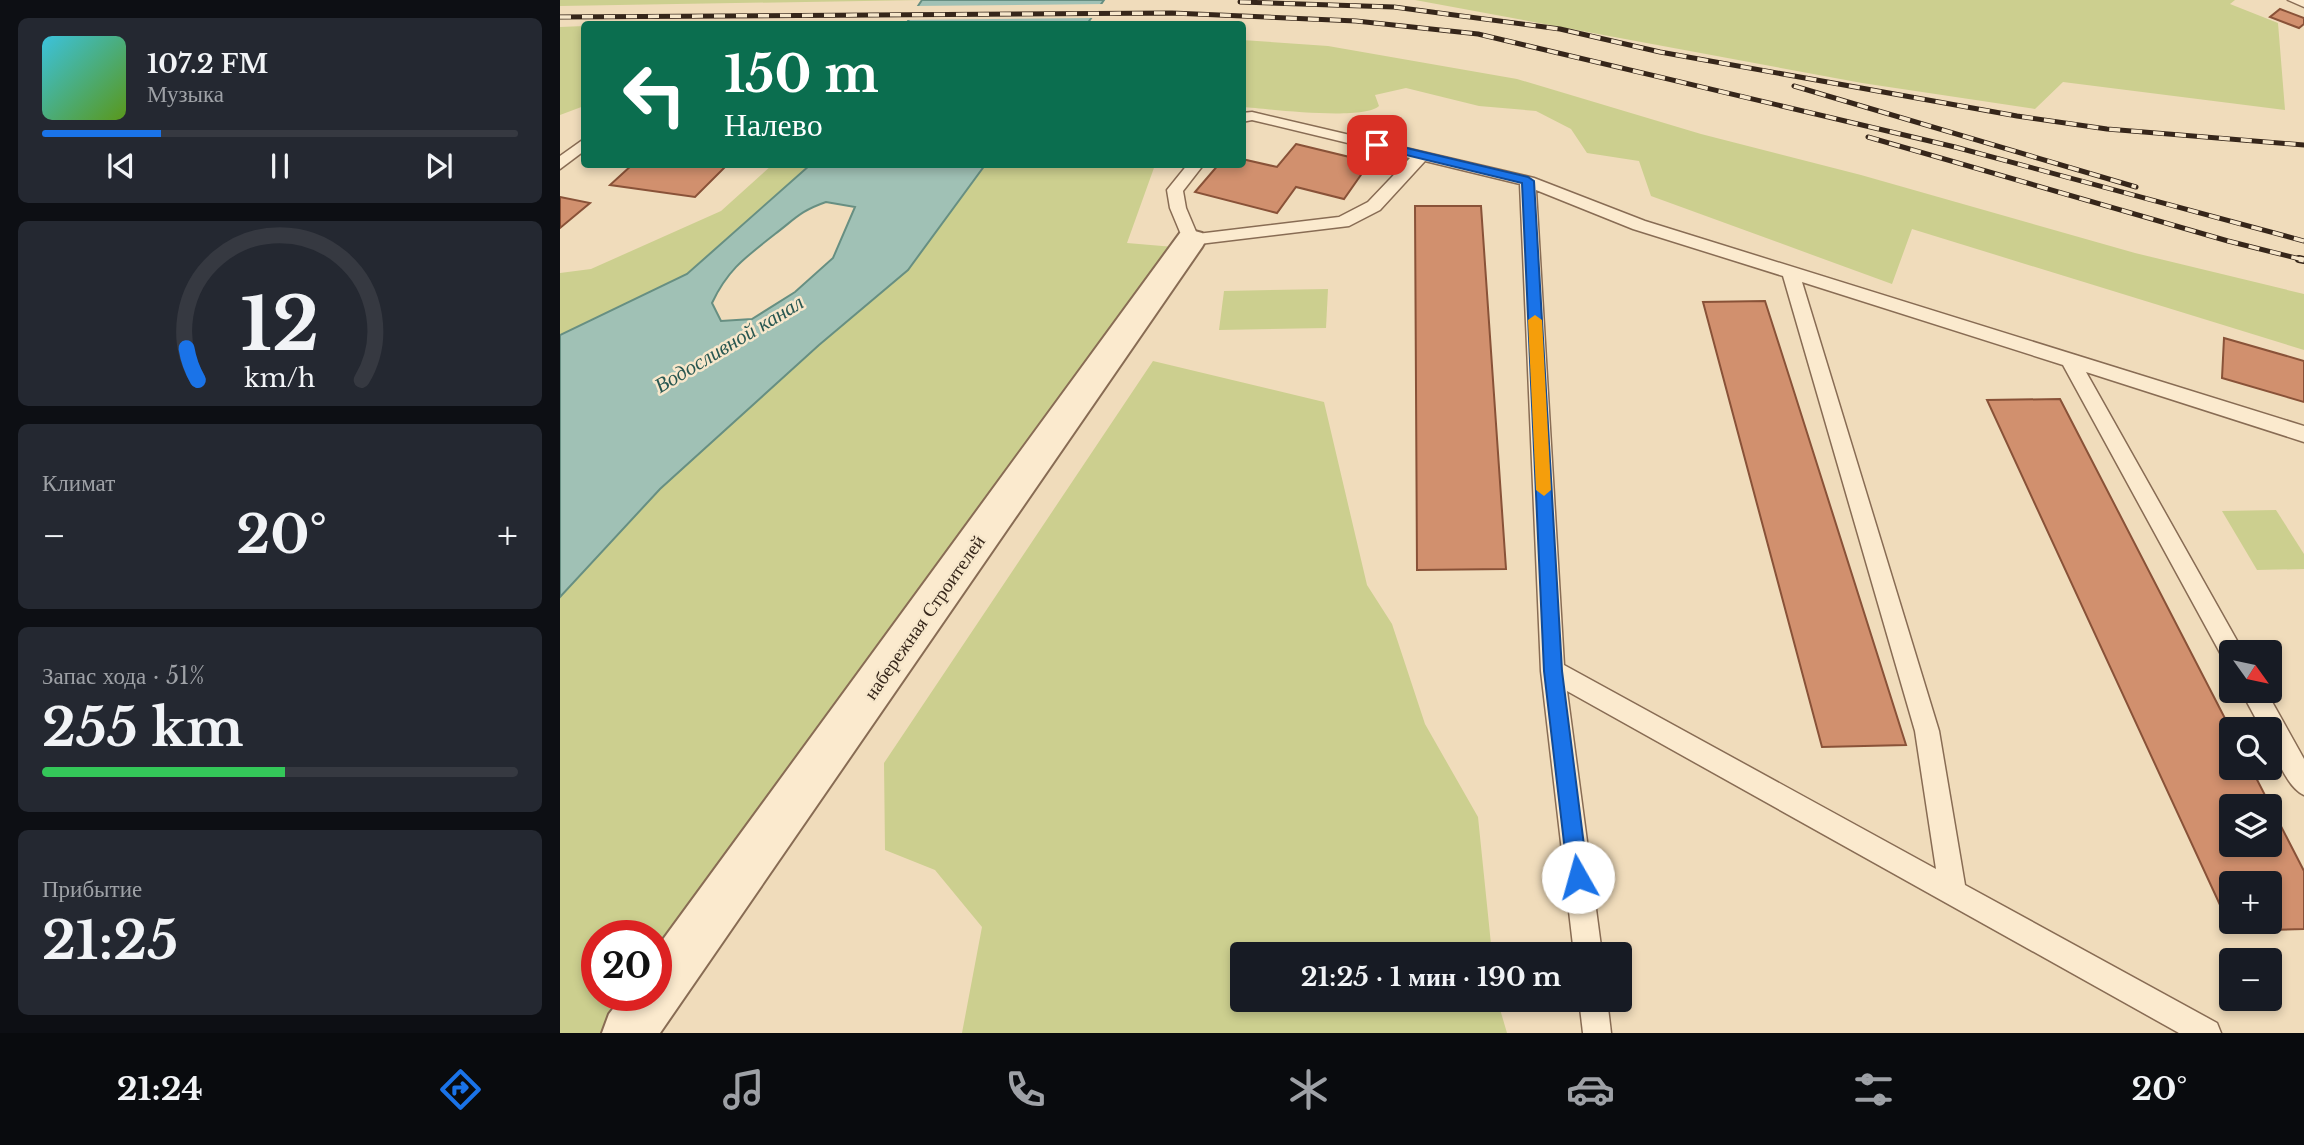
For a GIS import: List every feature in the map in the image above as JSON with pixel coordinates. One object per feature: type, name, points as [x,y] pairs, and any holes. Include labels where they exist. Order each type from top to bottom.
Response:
[{"type":"street","name":"набережная Строителей","points":[[672,971],[1191,240]]},
{"type":"street","name":"набережная Строителей","points":[[628,1033],[644,1011]]},
{"type":"lane","points":[[2295,0],[2304,3]]},
{"type":"lane","points":[[1246,117],[1252,116],[1528,181],[1639,225],[2304,434]]},
{"type":"lane","points":[[1275,139],[1287,124]]},
{"type":"lane","points":[[560,164],[581,146]]},
{"type":"lane","points":[[1194,168],[1175,190],[1178,208],[1191,240],[1343,222],[1374,206],[1422,155]]},
{"type":"lane","points":[[1528,181],[1553,671],[1587,942]]},
{"type":"lane","points":[[1790,272],[1927,731],[1953,892]]},
{"type":"lane","points":[[2069,359],[2225,640]]},
{"type":"lane","points":[[1553,671],[2207,1033]]},
{"type":"lane","points":[[2260,704],[2304,783]]},
{"type":"lane","points":[[1595,1012],[1597,1033]]},
{"type":"green space","points":[[560,0],[922,0],[560,6]]},
{"type":"green space","points":[[1415,0],[2235,0],[2230,4],[2278,23],[2285,110],[2063,82],[2035,109],[1862,83]]},
{"type":"green space","points":[[581,26],[581,107],[560,115],[560,27]]},
{"type":"green space","points":[[1246,40],[1328,46],[1517,79],[1701,134],[1861,175],[2135,253],[2304,294],[2304,350],[1912,229],[1892,284],[1651,196],[1639,161],[1587,153],[1571,129],[1536,111],[1479,106],[1406,88],[1375,95],[1379,106],[1370,110],[1355,113],[1315,113],[1246,107]]},
{"type":"green space","points":[[769,168],[807,168],[687,274],[560,335],[560,273],[591,269],[721,211]]},
{"type":"green space","points":[[983,168],[1154,168],[1127,243],[1174,247],[672,941],[672,920],[581,920],[581,1011],[622,1011],[606,1033],[560,1033],[560,597],[660,489],[819,345],[908,270]]},
{"type":"green space","points":[[1328,289],[1326,328],[1219,330],[1224,291]]},
{"type":"green space","points":[[1153,361],[1324,402],[1367,585],[1392,624],[1425,724],[1478,817],[1491,942],[1230,942],[1230,1012],[1501,1012],[1507,1033],[962,1033],[982,927],[935,870],[885,850],[884,763]]},
{"type":"green space","points":[[2276,510],[2304,554],[2304,569],[2257,570],[2222,511]]},
{"type":"water","points":[[922,0],[1104,0],[1089,21],[908,21]]},
{"type":"water","name":"Водосливной канал","points":[[807,168],[983,168],[908,270],[819,345],[660,489],[560,597],[560,335],[687,274]],"holes":[[[826,202],[855,207],[833,258],[795,292],[752,319],[721,321],[712,303],[731,272],[747,257],[793,220]]]},
{"type":"pier","points":[[1105,4],[1096,18],[904,20],[914,6]]},
{"type":"building","points":[[2280,9],[2304,18],[2304,24],[2299,28],[2270,17]]},
{"type":"building","points":[[1296,144],[1370,162],[1344,199],[1296,187],[1277,213],[1195,192],[1216,168],[1246,168],[1246,160],[1277,167]]},
{"type":"building","points":[[629,168],[724,168],[695,197],[610,185]]},
{"type":"building","points":[[560,197],[590,203],[560,228]]},
{"type":"building","points":[[1415,206],[1481,206],[1506,569],[1417,570]]},
{"type":"building","points":[[1765,301],[1906,745],[1822,747],[1703,302]]},
{"type":"building","points":[[2224,338],[2304,361],[2304,402],[2222,378]]},
{"type":"building","points":[[2060,399],[2224,717],[2219,717],[2219,780],[2257,780],[2264,794],[2219,794],[2219,857],[2282,857],[2282,828],[2304,871],[2304,929],[2282,930],[2282,871],[2219,871],[2219,903],[1987,400]]},
{"type":"railway","points":[[1240,2],[1394,7],[1560,29],[1660,52],[2017,116],[2107,129],[2304,145]]},
{"type":"railway","points":[[560,17],[1172,13],[1356,21],[1478,34],[1955,147],[2304,241]]},
{"type":"railway","points":[[1794,86],[2136,187]]},
{"type":"railway","points":[[1868,137],[2228,241],[2304,260],[2299,259]]},
{"type":"slow traffic","points":[[1535,320],[1544,490]]},
{"type":"route","points":[[1377,145],[1528,181],[1553,671],[1578,877]]}]
